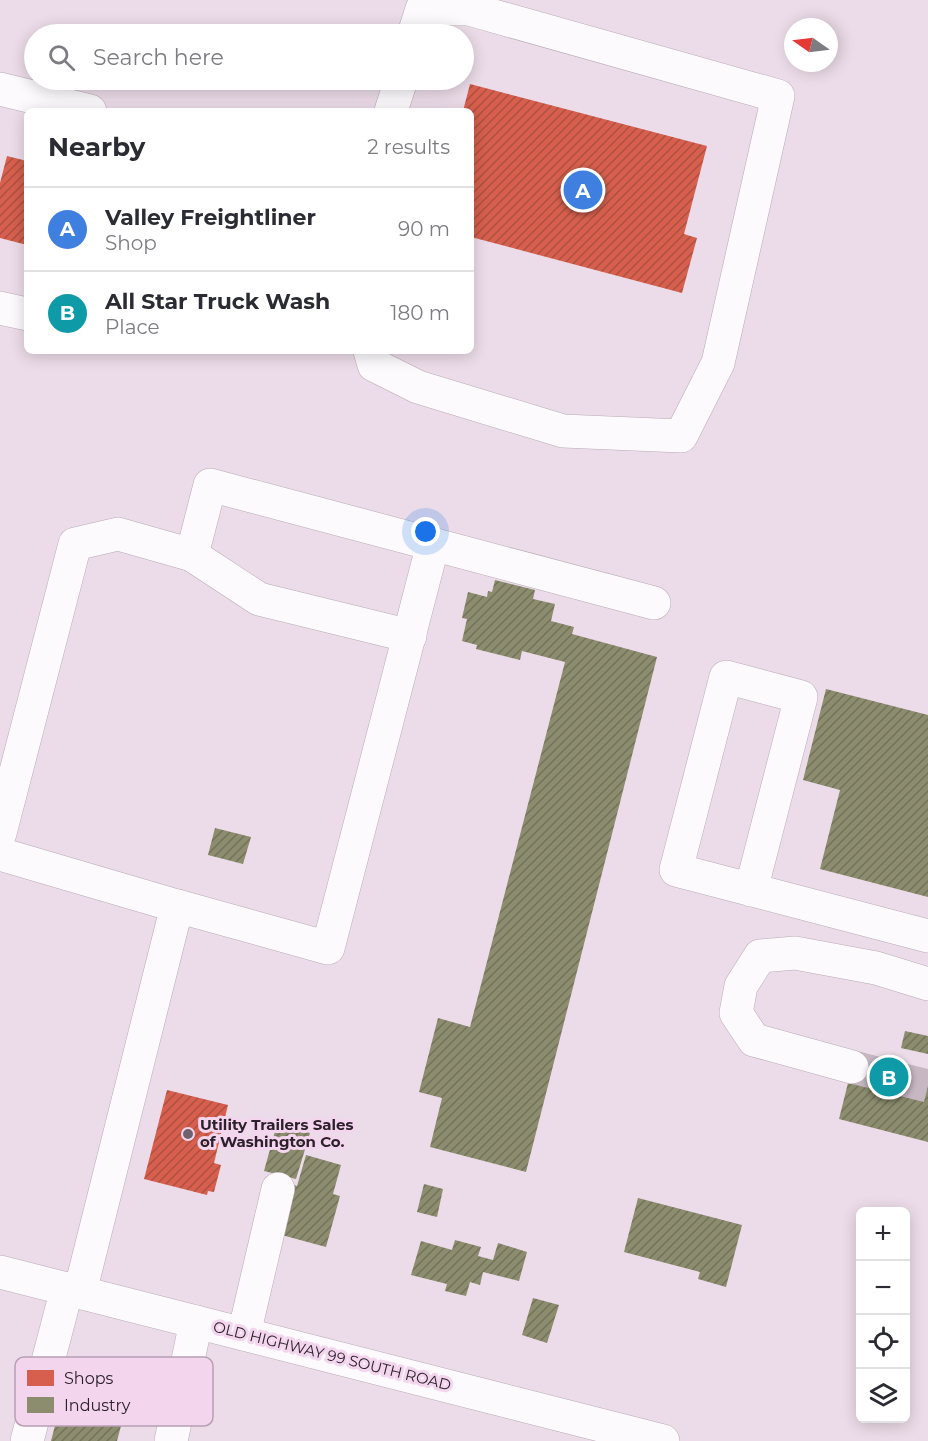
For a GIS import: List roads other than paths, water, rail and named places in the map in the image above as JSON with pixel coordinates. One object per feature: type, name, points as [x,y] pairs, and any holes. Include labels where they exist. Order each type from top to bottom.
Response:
[{"type":"street","points":[[371,354],[375,365],[418,387],[563,431],[681,436],[718,363],[778,96],[469,9],[422,9],[417,24]]},
{"type":"street","points":[[0,89],[78,108]]},
{"type":"street","points":[[392,108],[398,90]]},
{"type":"street","points":[[0,309],[24,313]]},
{"type":"street","points":[[192,555],[210,485],[654,603]]},
{"type":"street","points":[[0,833],[75,544],[118,534],[192,555],[259,599],[410,636]]},
{"type":"street","points":[[0,854],[328,948],[434,544]]},
{"type":"street","points":[[751,890],[801,697],[726,677],[676,870],[751,890],[928,936]]},
{"type":"street","points":[[53,1357],[74,1291],[177,906]]},
{"type":"street","points":[[852,1067],[754,1040],[736,1013],[741,986],[760,956],[795,953],[876,968],[928,984]]},
{"type":"street","points":[[244,1334],[278,1188]]},
{"type":"street","name":"OLD HIGHWAY 99 SOUTH ROAD","points":[[0,1272],[663,1441]]},
{"type":"street","points":[[189,1357],[196,1322]]},
{"type":"street","points":[[27,1441],[32,1426]]},
{"type":"street","points":[[171,1441],[174,1426]]},
{"type":"tunnel","points":[[852,1067],[928,1086]]},
{"type":"place","name":"Valley Freightliner","points":[[583,190]]},
{"type":"place","name":"All Star Truck Wash","points":[[889,1077]]},
{"type":"place","name":"Utility Trailers Sales of Washington Co.","points":[[188,1134]]}]
